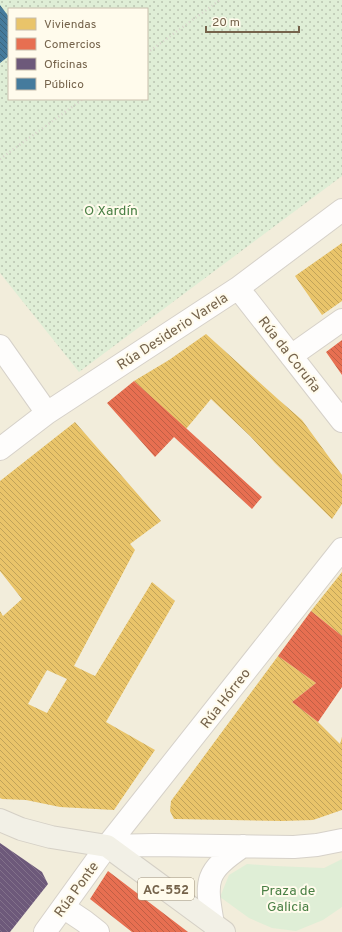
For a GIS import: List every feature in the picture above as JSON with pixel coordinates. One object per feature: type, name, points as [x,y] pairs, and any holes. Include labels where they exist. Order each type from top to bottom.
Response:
[{"type":"main road","name":"AC-552","points":[[0,820],[21,830],[51,837],[107,846],[218,928]]},
{"type":"street","name":"Rúa Desiderio Varela","points":[[0,450],[47,413],[238,288],[342,210]]},
{"type":"street","name":"Rúa da Coruña","points":[[238,288],[342,421]]},
{"type":"street","points":[[291,356],[342,320]]},
{"type":"street","points":[[0,346],[47,413]]},
{"type":"street","name":"Rúa Hórreo","points":[[107,846],[342,549]]},
{"type":"street","points":[[107,846],[153,844],[294,846],[317,845],[342,840]]},
{"type":"street","name":"Rúa Ponte","points":[[45,932],[107,846]]},
{"type":"street","points":[[218,928],[208,897],[209,883],[213,871],[224,859],[243,846]]},
{"type":"street","points":[[63,907],[98,932]]},
{"type":"path","points":[[148,52],[220,0]]},
{"type":"path","points":[[0,159],[82,100]]},
{"type":"shaded area","points":[[0,0],[342,0],[342,932],[0,932]]},
{"type":"green space","name":"O Xardín","points":[[0,0],[342,0],[342,176],[79,372],[0,273]]},
{"type":"green space","name":"Praza de Galicia","points":[[342,859],[342,907],[323,920],[296,931],[272,928],[249,918],[220,897],[229,875],[247,864],[324,868]]},
{"type":"building: Viviendas","points":[[342,243],[342,301],[322,315],[295,276]]},
{"type":"building: Viviendas","points":[[206,334],[302,420],[342,475],[342,504],[332,519],[211,399],[186,429],[134,381],[169,360]]},
{"type":"building: Viviendas","points":[[75,422],[161,521],[130,544],[135,550],[74,666],[95,676],[152,582],[175,601],[106,722],[155,750],[114,810],[60,807],[26,800],[0,798],[0,611],[3,616],[22,599],[0,571],[0,481]],"holes":[[[47,670],[67,679],[47,713],[28,704]]]},
{"type":"building: Viviendas","points":[[342,572],[342,636],[311,611]]},
{"type":"building: Viviendas","points":[[278,656],[316,683],[292,702],[318,722],[340,744],[342,737],[342,810],[313,820],[282,821],[174,819],[170,811],[171,801]]},
{"type":"building: Comercios","points":[[342,340],[342,375],[326,352]]},
{"type":"building: Comercios","points":[[134,381],[262,497],[252,509],[174,437],[155,457],[107,403]]},
{"type":"building: Comercios","points":[[311,611],[342,636],[342,687],[318,722],[292,702],[316,683],[278,656]]},
{"type":"building: Comercios","points":[[108,871],[188,932],[132,932],[90,899]]},
{"type":"building: Oficinas","points":[[0,843],[42,872],[48,884],[10,932],[0,932]]},
{"type":"building: Público","points":[[0,5],[8,16],[8,57],[0,63]]}]
